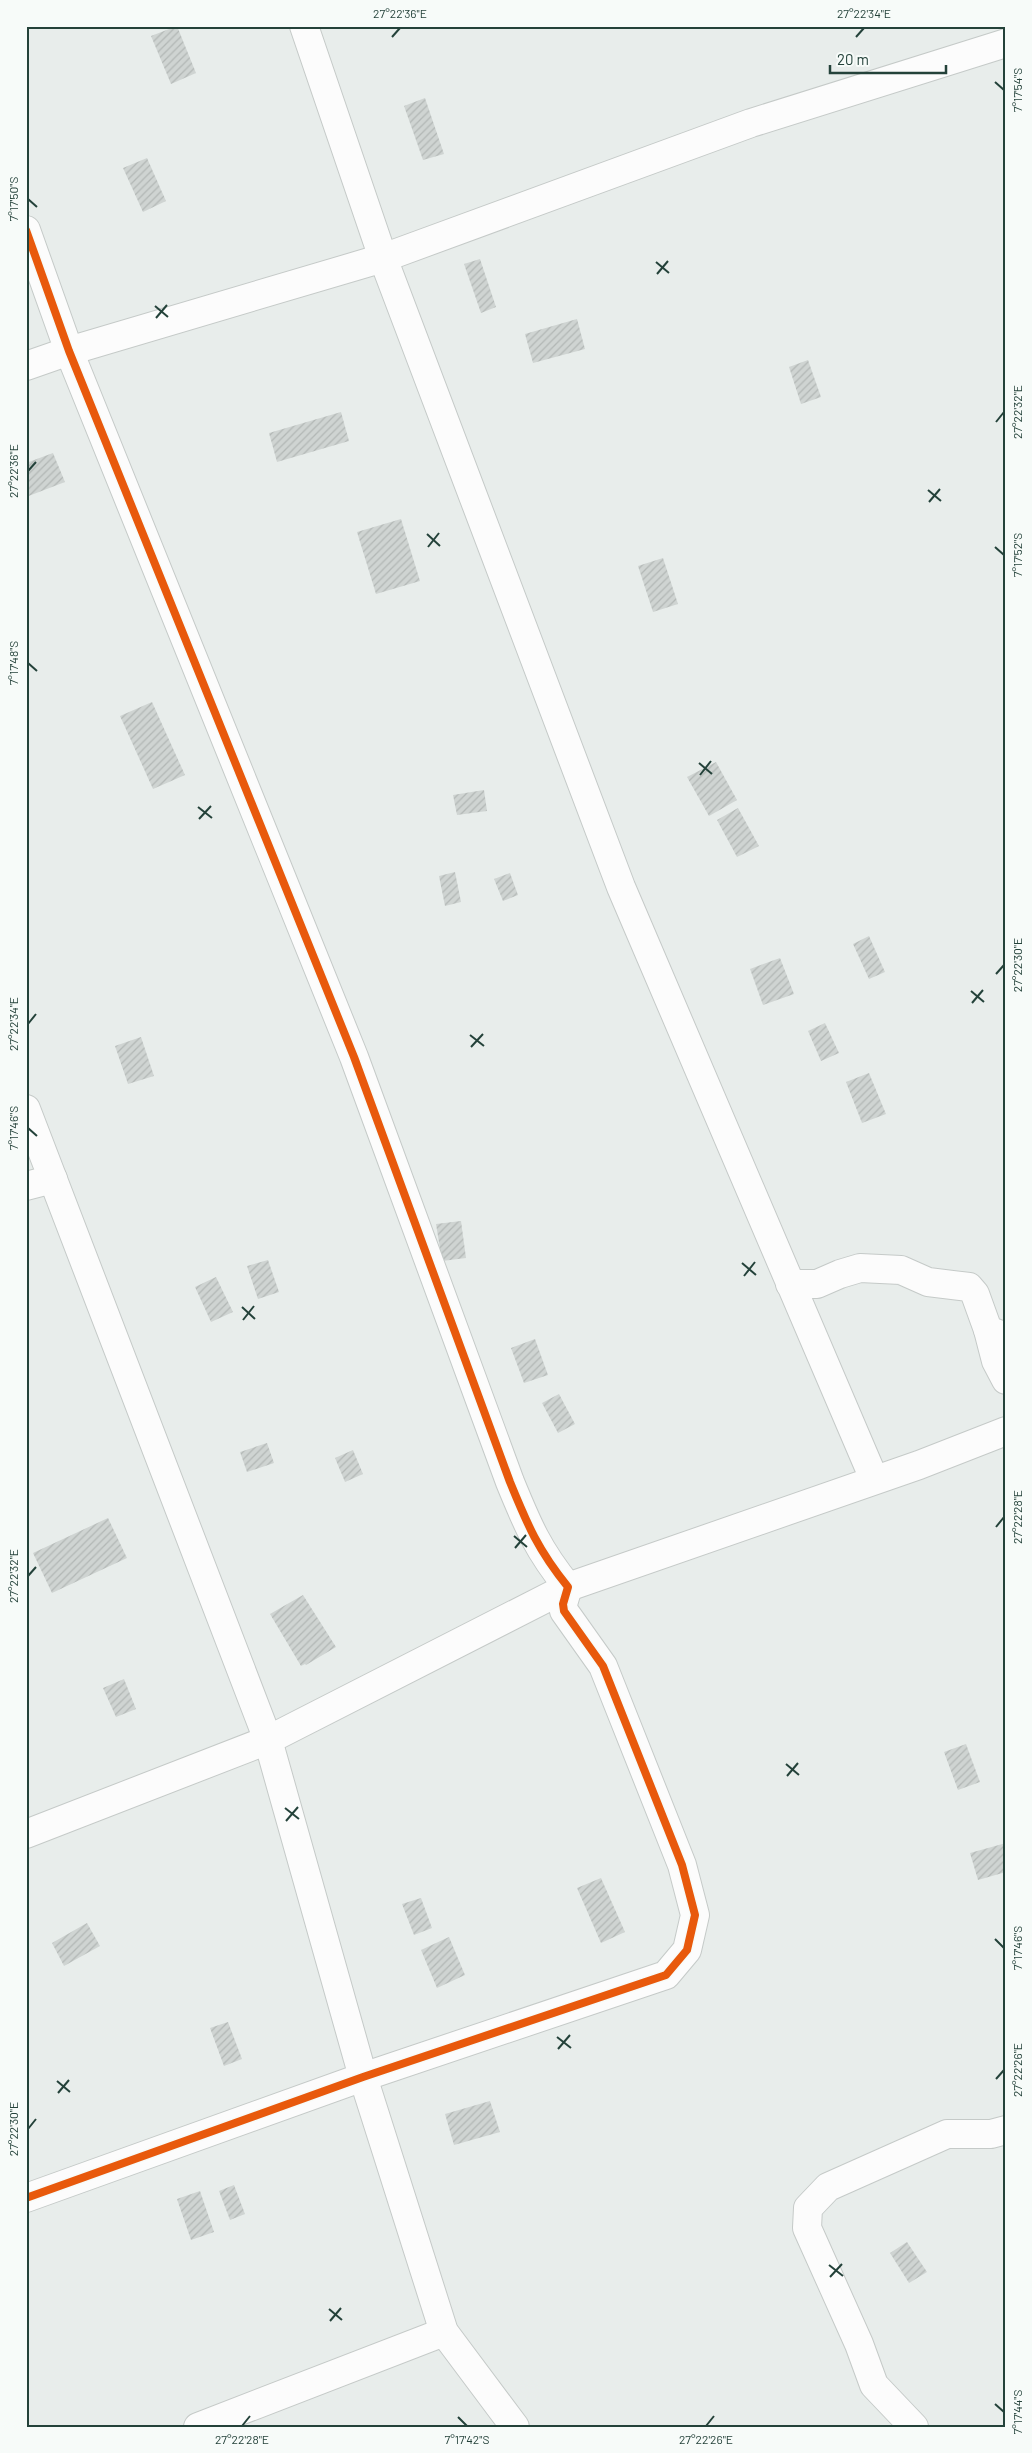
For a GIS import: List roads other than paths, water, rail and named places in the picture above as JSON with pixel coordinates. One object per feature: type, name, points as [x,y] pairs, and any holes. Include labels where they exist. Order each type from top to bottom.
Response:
[{"type":"street","points":[[304,26],[383,258],[621,887],[874,1479]]},
{"type":"street","points":[[26,366],[69,351],[383,258],[751,123],[1006,43]]},
{"type":"street","points":[[26,230],[69,351],[354,1057],[531,1535],[546,1559],[568,1587]]},
{"type":"street","points":[[26,1109],[268,1740],[363,2077],[444,2332],[515,2427]]},
{"type":"street","points":[[26,1186],[53,1179]]},
{"type":"street","points":[[790,1284],[817,1284],[860,1268],[901,1270],[928,1282],[969,1287],[975,1294],[997,1334],[996,1361],[1006,1380]]},
{"type":"street","points":[[26,1834],[268,1740],[568,1587],[1006,1431]]},
{"type":"street","points":[[26,2198],[363,2077],[666,1974],[687,1950],[695,1915],[682,1865],[603,1666],[564,1611],[563,1604],[568,1587]]},
{"type":"street","points":[[914,2427],[874,2385],[859,2344],[807,2228],[808,2208],[828,2187],[947,2134],[991,2134],[1006,2130]]},
{"type":"street","points":[[198,2427],[444,2332]]}]
